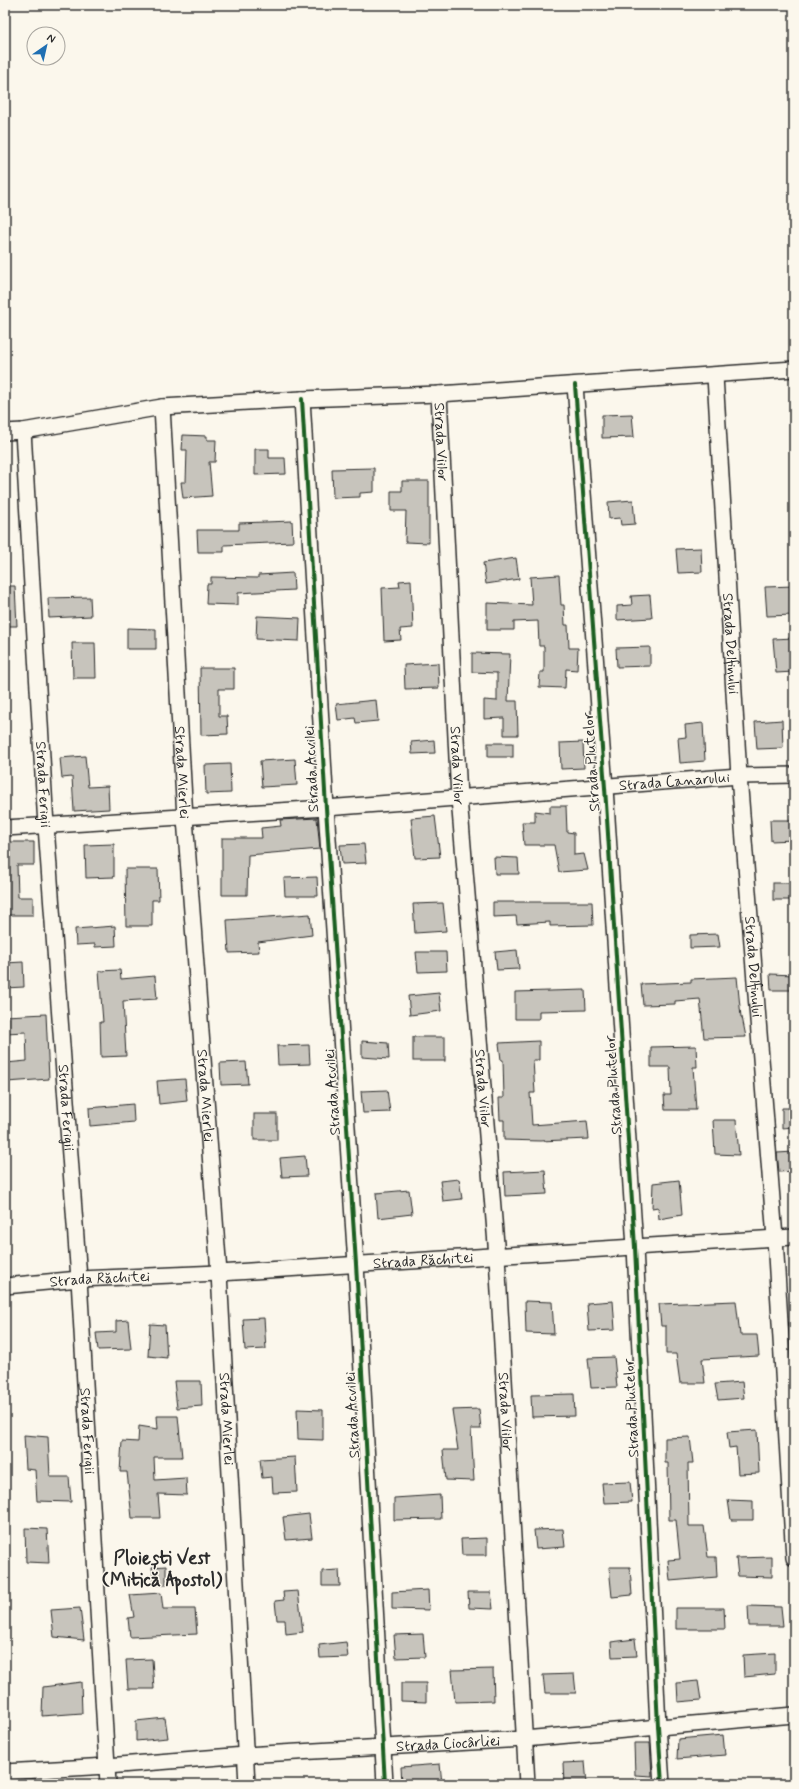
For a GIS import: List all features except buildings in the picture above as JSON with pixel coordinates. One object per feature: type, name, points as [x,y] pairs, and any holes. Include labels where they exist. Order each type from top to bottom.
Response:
[{"type":"street","points":[[5,432],[23,431],[162,406],[439,394],[715,376],[794,369]]},
{"type":"street","name":"Strada Delfinului","points":[[715,376],[739,776],[775,1238],[794,1558]]},
{"type":"street","name":"Strada Plutelor","points":[[575,385],[605,788],[635,1246],[662,1784]]},
{"type":"street","name":"Strada Viilor","points":[[439,394],[459,798],[498,1256],[527,1784]]},
{"type":"street","name":"Strada Acvilei","points":[[302,399],[326,808],[356,1264],[385,1784]]},
{"type":"street","name":"Strada Mierlei","points":[[162,406],[185,818],[220,1273],[247,1784]]},
{"type":"street","name":"Strada Ferigii","points":[[23,431],[46,826],[79,1279],[108,1784]]},
{"type":"street","name":"Strada Canarului","points":[[5,828],[185,818],[605,788],[739,776],[794,775]]},
{"type":"street","name":"Strada Răchitei","points":[[5,1286],[79,1279],[220,1273],[794,1237]]},
{"type":"street","name":"Strada Ciocârliei","points":[[5,1772],[107,1766],[245,1755],[524,1739],[658,1726],[794,1716]]},
{"type":"cycle path","points":[[575,385],[605,788],[635,1247],[662,1784]]},
{"type":"cycle path","points":[[302,399],[326,808],[356,1264],[385,1784]]},
{"type":"district","name":"Ploiești Vest (Mitică Apostol)","points":[[162,1568]]}]
